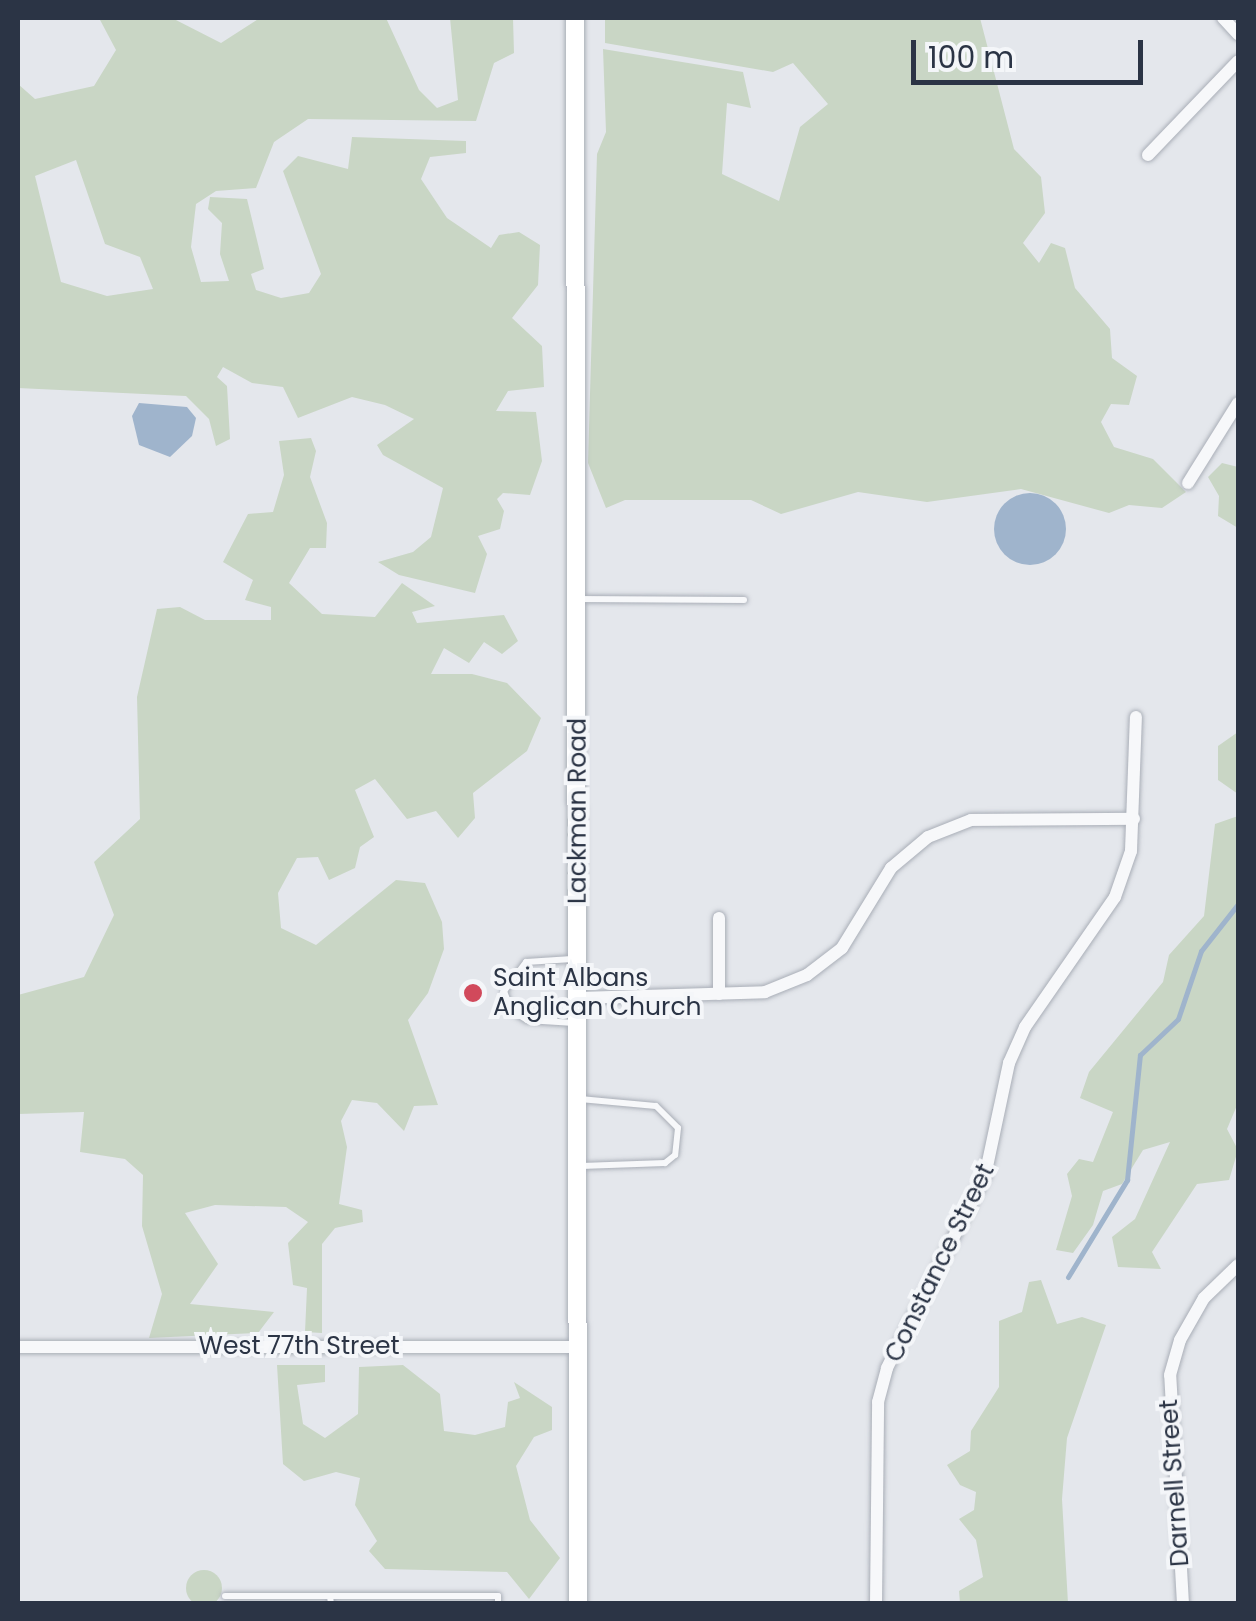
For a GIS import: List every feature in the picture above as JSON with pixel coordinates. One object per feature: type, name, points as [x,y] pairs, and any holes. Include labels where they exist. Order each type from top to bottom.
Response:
[{"type":"main road","name":"Lackman Road","points":[[575,18],[581,1347],[578,1604]]},
{"type":"street","points":[[1223,18],[1238,34]]},
{"type":"street","points":[[1148,155],[1238,61]]},
{"type":"street","points":[[1188,483],[1238,402]]},
{"type":"street","name":"Constance Street","points":[[876,1604],[878,1402],[887,1368],[985,1176],[1008,1063],[1025,1027],[1115,897],[1134,819],[1136,717]]},
{"type":"street","points":[[579,998],[765,992],[808,975],[842,948],[891,868],[928,837],[971,820],[1134,819]]},
{"type":"street","points":[[720,918],[720,994]]},
{"type":"street","name":"Darnell Street","points":[[1183,1604],[1170,1376],[1180,1340],[1204,1298],[1238,1265]]},
{"type":"street","name":"West 77th Street","points":[[18,1347],[581,1347]]},
{"type":"lane","points":[[577,600],[744,600]]},
{"type":"lane","points":[[578,958],[526,962],[504,990],[511,1010],[527,1020],[579,1023]]},
{"type":"lane","points":[[578,1099],[656,1106],[678,1128],[674,1155],[665,1163],[578,1166]]},
{"type":"lane","points":[[225,1596],[330,1600],[498,1596],[498,1604]]},
{"type":"green space","points":[[99,18],[172,18],[221,43],[260,18],[386,18],[419,90],[437,108],[458,100],[450,18],[513,18],[514,53],[494,63],[476,121],[308,119],[274,142],[256,188],[216,191],[196,204],[191,247],[201,282],[229,281],[220,254],[222,223],[208,209],[210,197],[247,199],[264,269],[251,274],[256,290],[281,298],[309,293],[321,274],[283,171],[298,156],[348,169],[352,137],[466,141],[466,153],[430,157],[421,179],[447,218],[491,248],[499,235],[519,232],[540,245],[538,285],[512,318],[542,346],[544,387],[508,391],[496,411],[536,412],[542,461],[530,495],[503,493],[497,499],[504,511],[500,529],[478,536],[487,554],[475,593],[399,575],[378,562],[413,552],[431,537],[443,488],[383,455],[377,445],[414,419],[385,405],[352,397],[298,418],[283,387],[252,383],[223,367],[217,377],[227,386],[230,439],[216,446],[209,419],[186,396],[18,388],[18,84],[35,99],[94,86],[116,50]],"holes":[[[76,160],[105,244],[140,257],[153,289],[107,296],[61,282],[35,176]]]},
{"type":"green space","points":[[605,18],[980,18],[1014,149],[1041,177],[1045,213],[1023,243],[1039,263],[1051,243],[1065,248],[1075,288],[1110,329],[1112,358],[1137,376],[1129,405],[1111,404],[1101,422],[1114,447],[1153,459],[1186,492],[1162,508],[1129,505],[1109,513],[1021,489],[927,502],[858,492],[781,514],[751,500],[625,500],[606,508],[588,463],[597,154],[606,132],[603,49],[743,72],[751,108],[727,103],[722,174],[779,201],[800,127],[828,104],[793,63],[773,72],[605,43]]},
{"type":"green space","points":[[311,438],[316,451],[310,477],[327,523],[326,548],[310,548],[289,583],[322,614],[375,617],[402,583],[435,606],[412,612],[417,623],[504,615],[518,641],[502,654],[484,642],[469,663],[444,648],[431,674],[472,674],[507,683],[541,718],[527,751],[473,793],[475,818],[458,838],[436,811],[407,819],[375,779],[355,790],[374,837],[360,847],[355,868],[329,880],[318,857],[297,858],[278,893],[281,928],[316,945],[396,880],[425,883],[442,922],[444,949],[428,993],[408,1020],[438,1105],[414,1106],[404,1131],[377,1103],[352,1100],[341,1121],[347,1147],[339,1204],[362,1210],[363,1222],[335,1228],[322,1244],[322,1333],[305,1332],[307,1288],[293,1285],[288,1243],[308,1222],[286,1207],[215,1205],[185,1213],[218,1264],[190,1304],[274,1312],[258,1333],[149,1338],[162,1294],[142,1226],[143,1175],[125,1159],[80,1152],[84,1112],[18,1114],[18,995],[84,977],[114,915],[94,862],[140,819],[137,697],[157,609],[180,607],[205,620],[271,620],[271,607],[245,600],[253,580],[223,562],[248,514],[273,512],[284,475],[279,441]]},
{"type":"green space","points":[[1222,463],[1238,467],[1238,528],[1218,516],[1219,496],[1208,477]]},
{"type":"green space","points":[[1238,732],[1238,794],[1218,780],[1218,746]]},
{"type":"green space","points":[[1238,816],[1238,1103],[1227,1129],[1238,1150],[1229,1180],[1197,1184],[1152,1252],[1161,1269],[1118,1267],[1112,1237],[1135,1219],[1170,1142],[1143,1150],[1122,1184],[1103,1191],[1093,1225],[1073,1253],[1056,1250],[1072,1196],[1067,1174],[1079,1159],[1093,1162],[1113,1112],[1080,1098],[1089,1072],[1163,982],[1169,955],[1204,916],[1215,824]]},
{"type":"green space","points":[[1041,1280],[1057,1324],[1082,1317],[1106,1325],[1067,1438],[1062,1499],[1068,1603],[960,1603],[959,1591],[983,1577],[976,1540],[959,1519],[974,1510],[976,1492],[960,1485],[947,1465],[970,1451],[971,1431],[999,1387],[999,1321],[1022,1312],[1029,1282]]},
{"type":"green space","points":[[277,1365],[325,1365],[325,1382],[297,1385],[303,1424],[325,1438],[358,1414],[359,1367],[403,1365],[440,1394],[444,1431],[475,1435],[505,1427],[508,1402],[520,1398],[514,1382],[552,1407],[552,1430],[534,1437],[516,1466],[530,1520],[560,1558],[529,1599],[507,1572],[385,1569],[369,1551],[377,1541],[355,1505],[360,1478],[336,1472],[304,1481],[283,1464]]},
{"type":"green space","points":[[204,1570],[217,1575],[222,1588],[217,1601],[204,1606],[191,1601],[186,1588],[191,1575]]},
{"type":"water","points":[[139,403],[187,407],[196,418],[192,436],[170,457],[139,445],[132,416]]},
{"type":"water","points":[[1030,493],[1056,503],[1066,529],[1056,555],[1030,565],[1004,555],[994,529],[1004,503]]},
{"type":"waterway","points":[[1068,1277],[1127,1180],[1140,1055],[1178,1019],[1201,951],[1238,904]]},
{"type":"place","name":"Saint Albans Anglican Church","points":[[473,993]]}]
